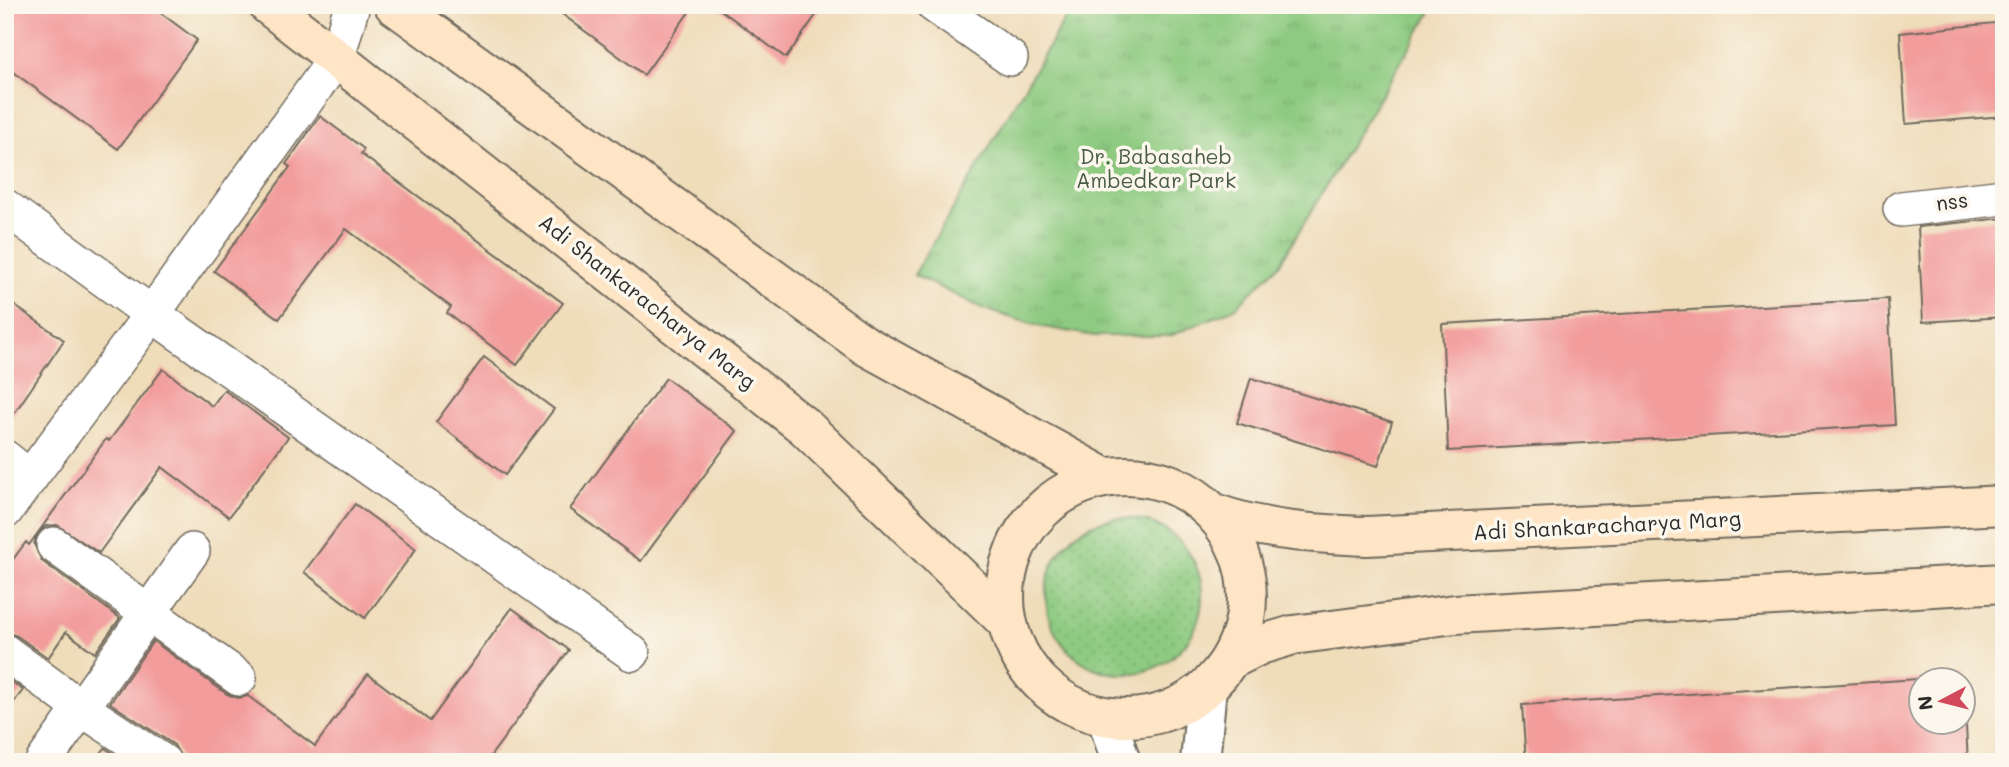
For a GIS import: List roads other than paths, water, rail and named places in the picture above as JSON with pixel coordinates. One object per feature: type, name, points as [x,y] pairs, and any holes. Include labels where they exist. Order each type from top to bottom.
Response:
[{"type":"main road","name":"Adi Shankaracharya Marg","points":[[268,5],[805,427],[1007,622]]},
{"type":"main road","points":[[394,5],[866,346],[1104,477]]},
{"type":"main road","points":[[1219,674],[1244,626],[1246,585],[1236,546],[1214,513],[1182,489],[1144,476],[1104,477],[1066,491],[1036,515],[1015,548],[1005,587],[1007,622],[1020,656],[1042,685],[1072,706],[1107,718],[1143,718],[1177,708],[1260,645],[1293,635],[1455,614],[2004,583]]},
{"type":"main road","name":"Adi Shankaracharya Marg","points":[[1214,513],[1247,524],[1288,532],[1367,536],[2004,505]]},
{"type":"street","points":[[5,511],[18,468],[152,314],[337,57],[352,5]]},
{"type":"street","points":[[934,5],[1010,58]]},
{"type":"street","name":"nss","points":[[1901,209],[2004,197]]},
{"type":"street","points":[[5,208],[632,653]]},
{"type":"street","points":[[54,545],[239,678]]},
{"type":"street","points":[[43,762],[192,551]]},
{"type":"street","points":[[5,652],[81,708],[163,762]]},
{"type":"street","points":[[1200,762],[1219,674]]},
{"type":"street","points":[[1107,718],[1121,762]]},
{"type":"park label","name":"Dr. Babasaheb Ambedkar Park","points":[[1156,169]]}]
